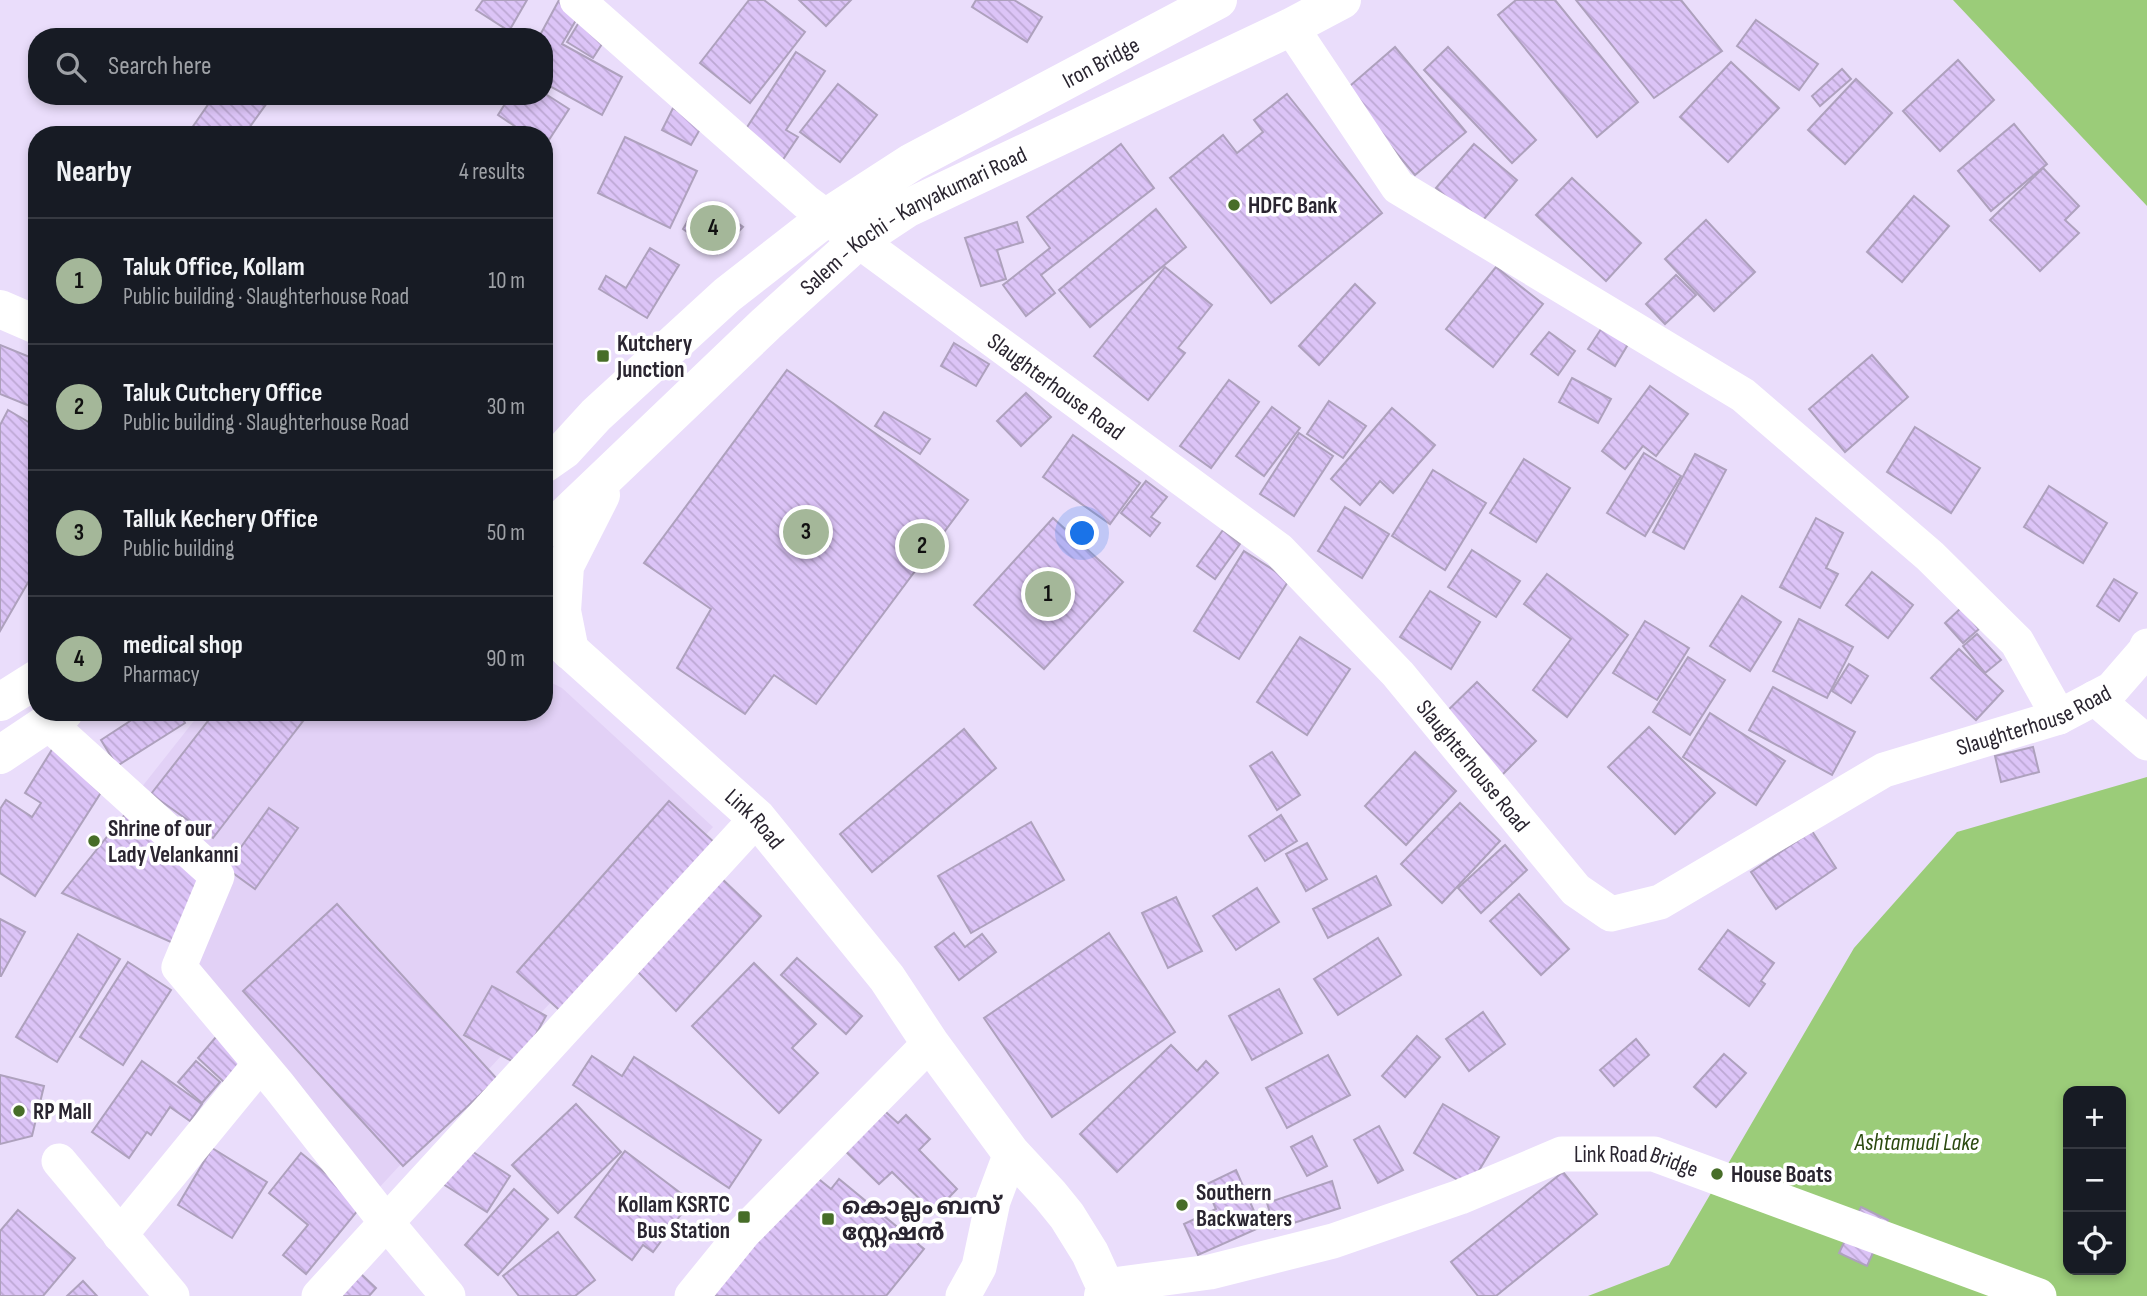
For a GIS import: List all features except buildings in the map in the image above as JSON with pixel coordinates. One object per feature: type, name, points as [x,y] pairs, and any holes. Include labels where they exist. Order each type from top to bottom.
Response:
[{"type":"main road","name":"Iron Bridge","points":[[985,124],[1218,0]]},
{"type":"main road","name":"Salem - Kochi - Kanyakumari Road","points":[[553,524],[565,516],[766,324],[858,241],[908,208],[1291,27],[1342,0]]},
{"type":"main road","name":"Salem - Kochi - Kanyakumari Road","points":[[553,458],[727,295],[827,217],[912,162],[985,124]]},
{"type":"main road","points":[[0,309],[28,321]]},
{"type":"main road","points":[[553,640],[562,611],[565,566],[614,470]]},
{"type":"main road","name":"Link Road","points":[[553,640],[757,818],[887,978],[930,1043],[1010,1153]]},
{"type":"main road","points":[[0,702],[28,685]]},
{"type":"main road","points":[[0,755],[51,721]]},
{"type":"main road","points":[[1010,1153],[1067,1216],[1090,1254],[1104,1291]]},
{"type":"street","name":"Slaughterhouse Road","points":[[577,0],[827,217],[1279,550],[1398,674],[1576,890],[1611,914],[1660,902],[1884,770],[2059,718],[2112,689],[2143,660]]},
{"type":"street","points":[[1291,27],[1398,187],[1743,395],[1930,556],[2017,642],[2059,718]]},
{"type":"street","points":[[2095,698],[2147,743]]},
{"type":"street","points":[[59,721],[217,876],[179,967],[448,1296]]},
{"type":"street","points":[[318,1296],[757,818]]},
{"type":"street","points":[[692,1296],[744,1232],[930,1043]]},
{"type":"street","points":[[120,1235],[260,1064]]},
{"type":"street","points":[[964,1296],[979,1266],[993,1201],[1010,1153]]},
{"type":"street","name":"Link Road Bridge","points":[[1104,1291],[1210,1272],[1333,1241],[1460,1197],[1562,1154],[1654,1154],[2039,1296]]},
{"type":"street","points":[[59,1161],[172,1296]]},
{"type":"shaded area","points":[[553,684],[562,688],[713,827],[377,1190],[196,962],[141,788],[194,721],[553,721]]},
{"type":"water","points":[[1953,0],[2147,0],[2147,206]]},
{"type":"water","name":"Ashtamudi Lake","points":[[2147,777],[2147,1296],[1588,1296],[1669,1265],[1854,948],[1957,832]]},
{"type":"place","name":"HDFC Bank","points":[[1234,205]]},
{"type":"place","name":"medical shop","points":[[713,228]]},
{"type":"place","name":"Kutchery Junction","points":[[603,356]]},
{"type":"place","name":"Talluk Kechery Office","points":[[806,532]]},
{"type":"place","name":"Taluk Cutchery Office","points":[[922,546]]},
{"type":"place","name":"Taluk Office, Kollam","points":[[1048,594]]},
{"type":"place","name":"Shrine of our Lady Velankanni","points":[[94,841]]},
{"type":"place","name":"RP Mall","points":[[19,1111]]},
{"type":"place","name":"House Boats","points":[[1717,1174]]},
{"type":"place","name":"Southern Backwaters","points":[[1182,1205]]},
{"type":"place","name":"Kollam KSRTC Bus Station","points":[[744,1217]]},
{"type":"place","name":"കൊല്ലം ബസ് സ്റ്റേഷൻ","points":[[828,1219]]}]
